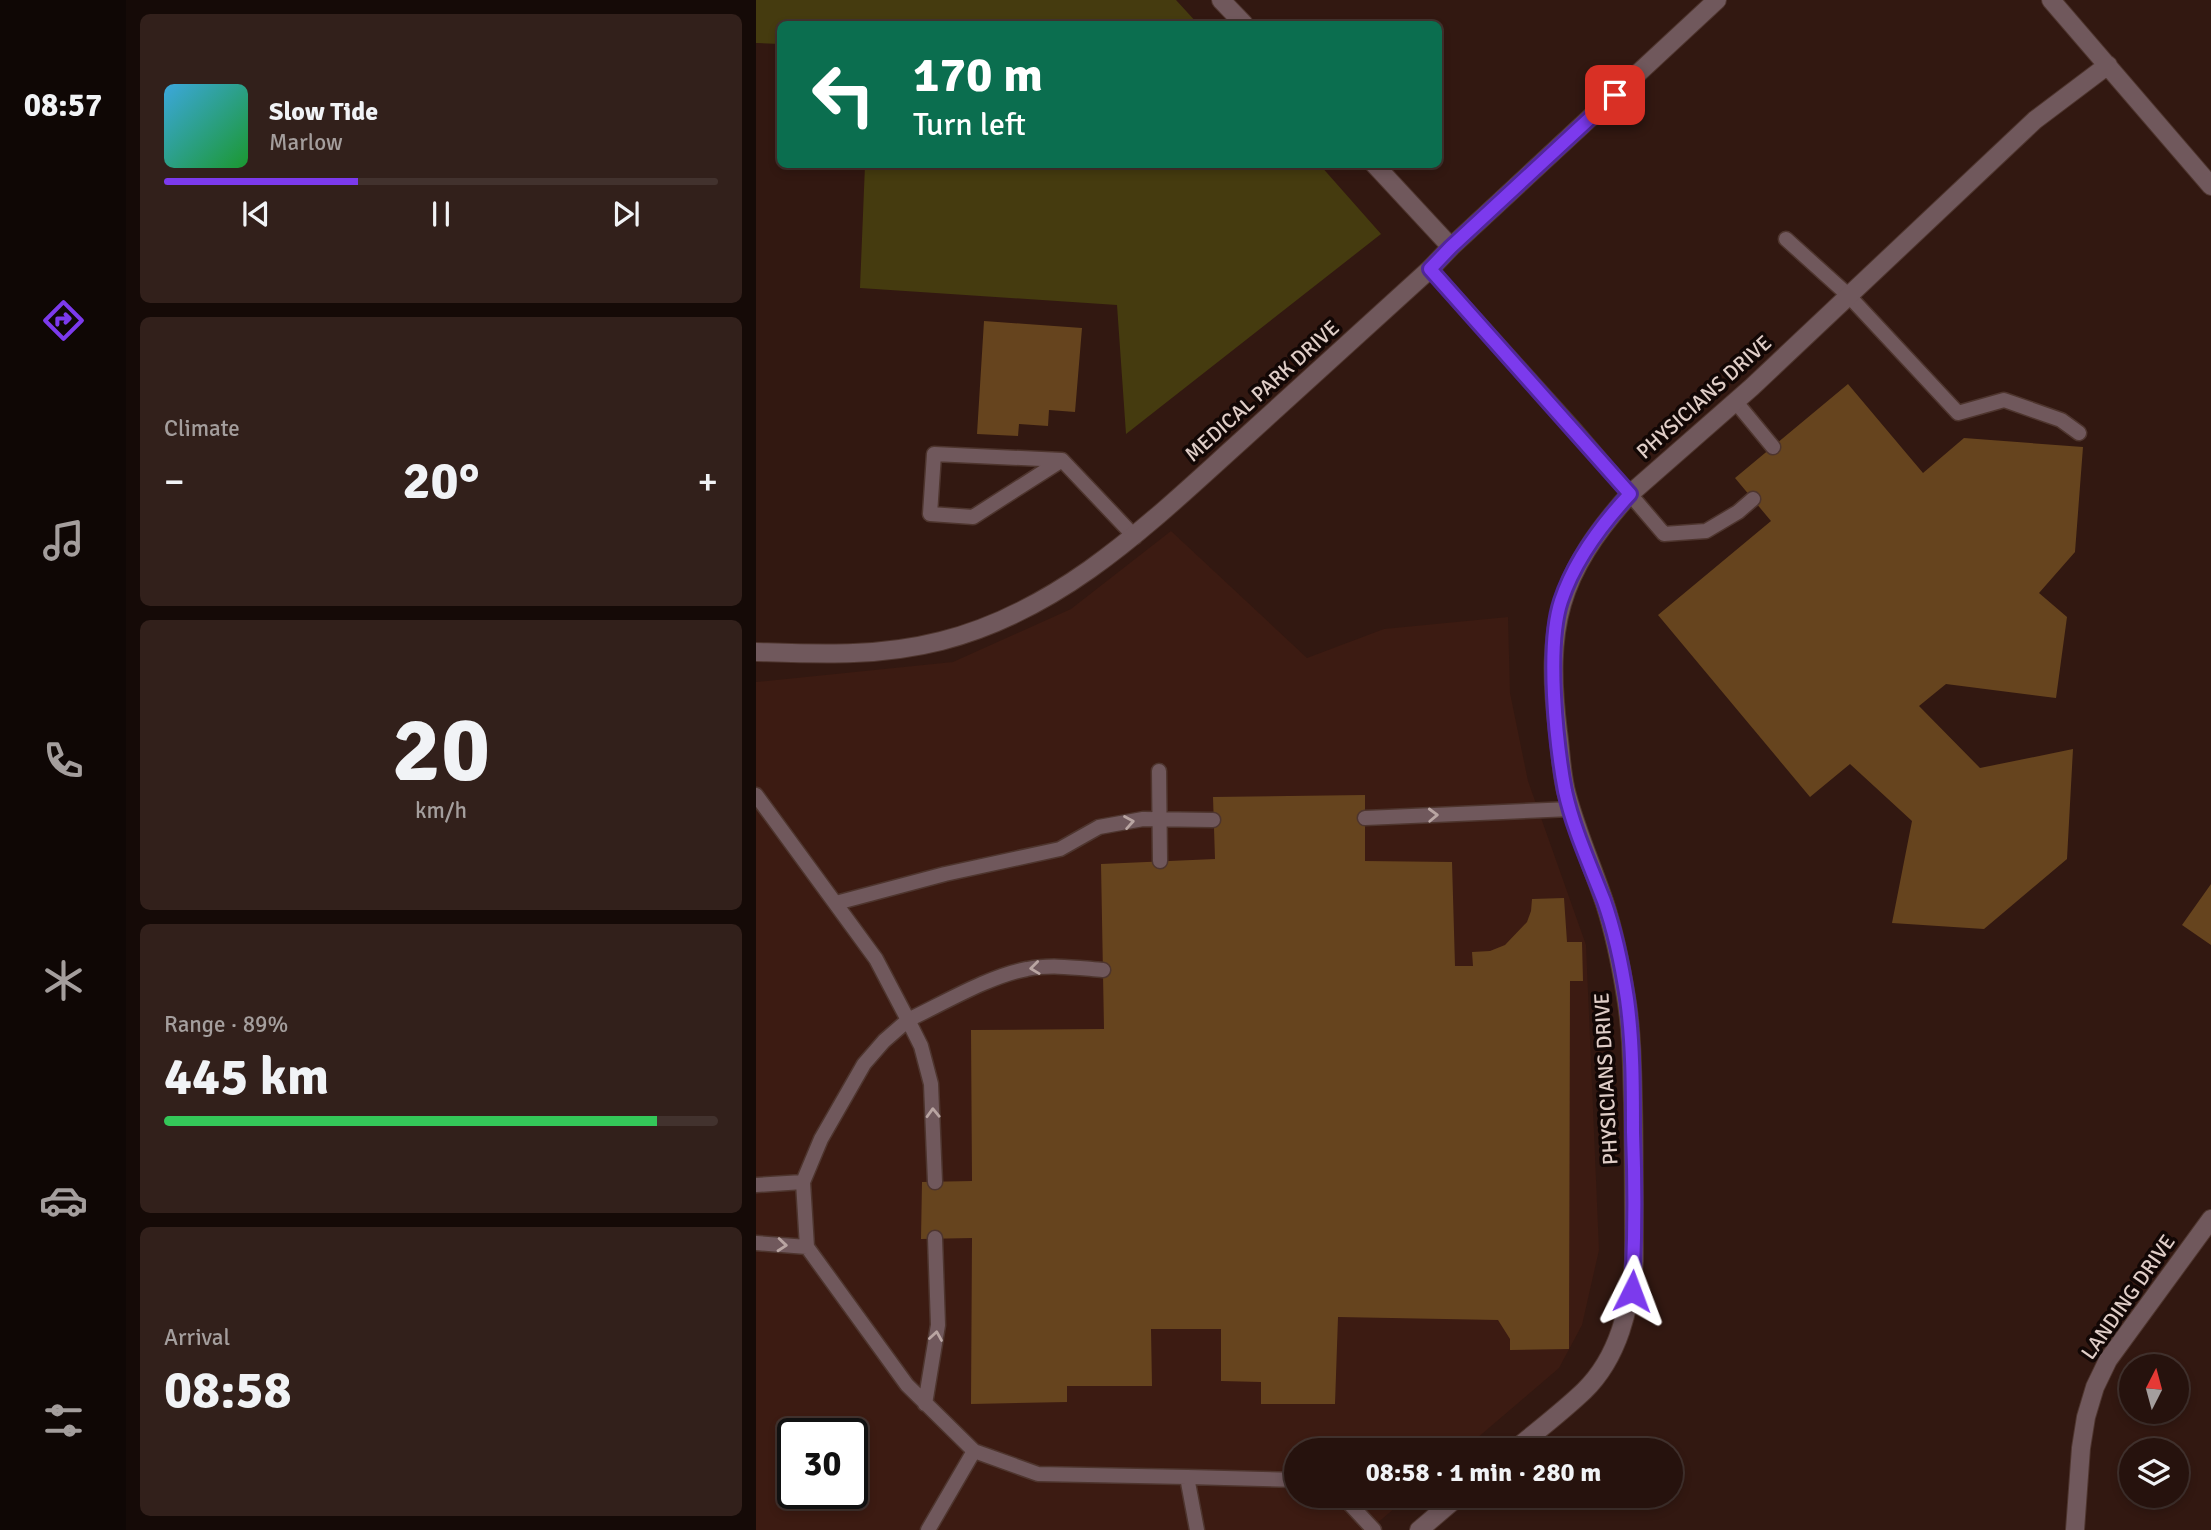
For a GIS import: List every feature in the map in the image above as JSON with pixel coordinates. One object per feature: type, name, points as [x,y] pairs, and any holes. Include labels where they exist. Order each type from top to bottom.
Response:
[{"type":"street","points":[[1221,0],[1241,21]]},
{"type":"street","name":"MEDICAL PARK DRIVE","points":[[756,652],[851,655],[942,641],[985,627],[1061,591],[1135,537],[1430,269],[1717,0]]},
{"type":"street","points":[[2050,0],[2211,186]]},
{"type":"street","name":"PHYSICIANS DRIVE","points":[[1529,1438],[1586,1390],[1598,1373],[1614,1348],[1632,1291],[1634,1139],[1627,1000],[1618,951],[1605,904],[1566,792],[1556,715],[1555,629],[1560,603],[1570,578],[1630,494],[1735,401],[2035,120],[2108,65]]},
{"type":"street","points":[[1378,168],[1451,247]]},
{"type":"street","name":"LANDING DRIVE","points":[[2075,1530],[2083,1437],[2095,1388],[2108,1360],[2211,1219]]},
{"type":"street","points":[[1419,1530],[1445,1508]]},
{"type":"lane","points":[[1786,239],[1848,295],[1958,413],[2004,400],[2061,419],[2079,433]]},
{"type":"lane","points":[[1430,269],[1664,534],[1706,531],[1738,512],[1753,499]]},
{"type":"lane","points":[[1735,401],[1773,447]]},
{"type":"lane","points":[[1062,460],[973,517],[930,514],[934,454],[1062,460],[1135,537]]},
{"type":"lane","points":[[1159,771],[1160,861]]},
{"type":"lane","points":[[756,794],[876,959],[921,1046],[931,1084],[935,1182]]},
{"type":"lane","points":[[1365,818],[1571,809]]},
{"type":"lane","points":[[836,903],[946,874],[1060,849],[1099,827],[1143,819],[1213,820]]},
{"type":"lane","points":[[1103,970],[1054,967],[1026,969],[976,987],[908,1020],[884,1041],[864,1064],[821,1139],[803,1182],[807,1247],[907,1385],[974,1451],[1038,1474],[1284,1480]]},
{"type":"lane","points":[[756,1185],[803,1182]]},
{"type":"lane","points":[[925,1404],[938,1325],[935,1238]]},
{"type":"lane","points":[[756,1243],[807,1247]]},
{"type":"lane","points":[[928,1530],[974,1451]]},
{"type":"lane","points":[[1186,1476],[1197,1530]]},
{"type":"lane","points":[[1353,1508],[1374,1530]]},
{"type":"shaded area","points":[[756,0],[1176,0],[1195,21],[777,21],[777,44],[756,43]]},
{"type":"shaded area","points":[[865,168],[1323,168],[1381,234],[1126,434],[1117,305],[860,288]]},
{"type":"shaded area","points":[[1171,531],[1307,658],[1384,629],[1508,617],[1510,693],[1528,781],[1586,945],[1599,1250],[1582,1325],[1559,1368],[1477,1438],[1284,1438],[1284,1508],[1395,1508],[1369,1530],[756,1530],[756,682],[953,662],[1071,609]]},
{"type":"building","points":[[984,321],[1082,328],[1075,412],[1049,410],[1048,426],[1019,424],[1018,436],[977,434]]},
{"type":"building","points":[[1848,384],[1923,473],[1964,438],[2083,447],[2075,552],[2039,593],[2067,617],[2056,698],[1946,684],[1919,706],[1980,768],[2073,749],[2067,859],[1984,929],[1892,923],[1912,821],[1850,764],[1810,797],[1658,615],[1771,521],[1735,478]]},
{"type":"building","points":[[1365,795],[1365,861],[1452,862],[1455,966],[1473,966],[1472,952],[1490,951],[1505,945],[1527,922],[1532,899],[1564,898],[1567,942],[1582,942],[1583,981],[1570,981],[1569,1349],[1510,1350],[1510,1339],[1498,1320],[1338,1317],[1335,1404],[1261,1404],[1261,1382],[1221,1381],[1221,1329],[1151,1329],[1152,1386],[1067,1386],[1067,1402],[971,1404],[972,1238],[921,1239],[922,1182],[972,1181],[971,1030],[1104,1029],[1101,864],[1215,859],[1213,797]]},
{"type":"building","points":[[2211,884],[2211,945],[2182,925]]},
{"type":"route","points":[[1615,95],[1430,269],[1630,494],[1570,578],[1560,603],[1554,655],[1556,715],[1566,792],[1605,904],[1618,951],[1627,1000],[1632,1061],[1634,1152],[1632,1291]]}]
